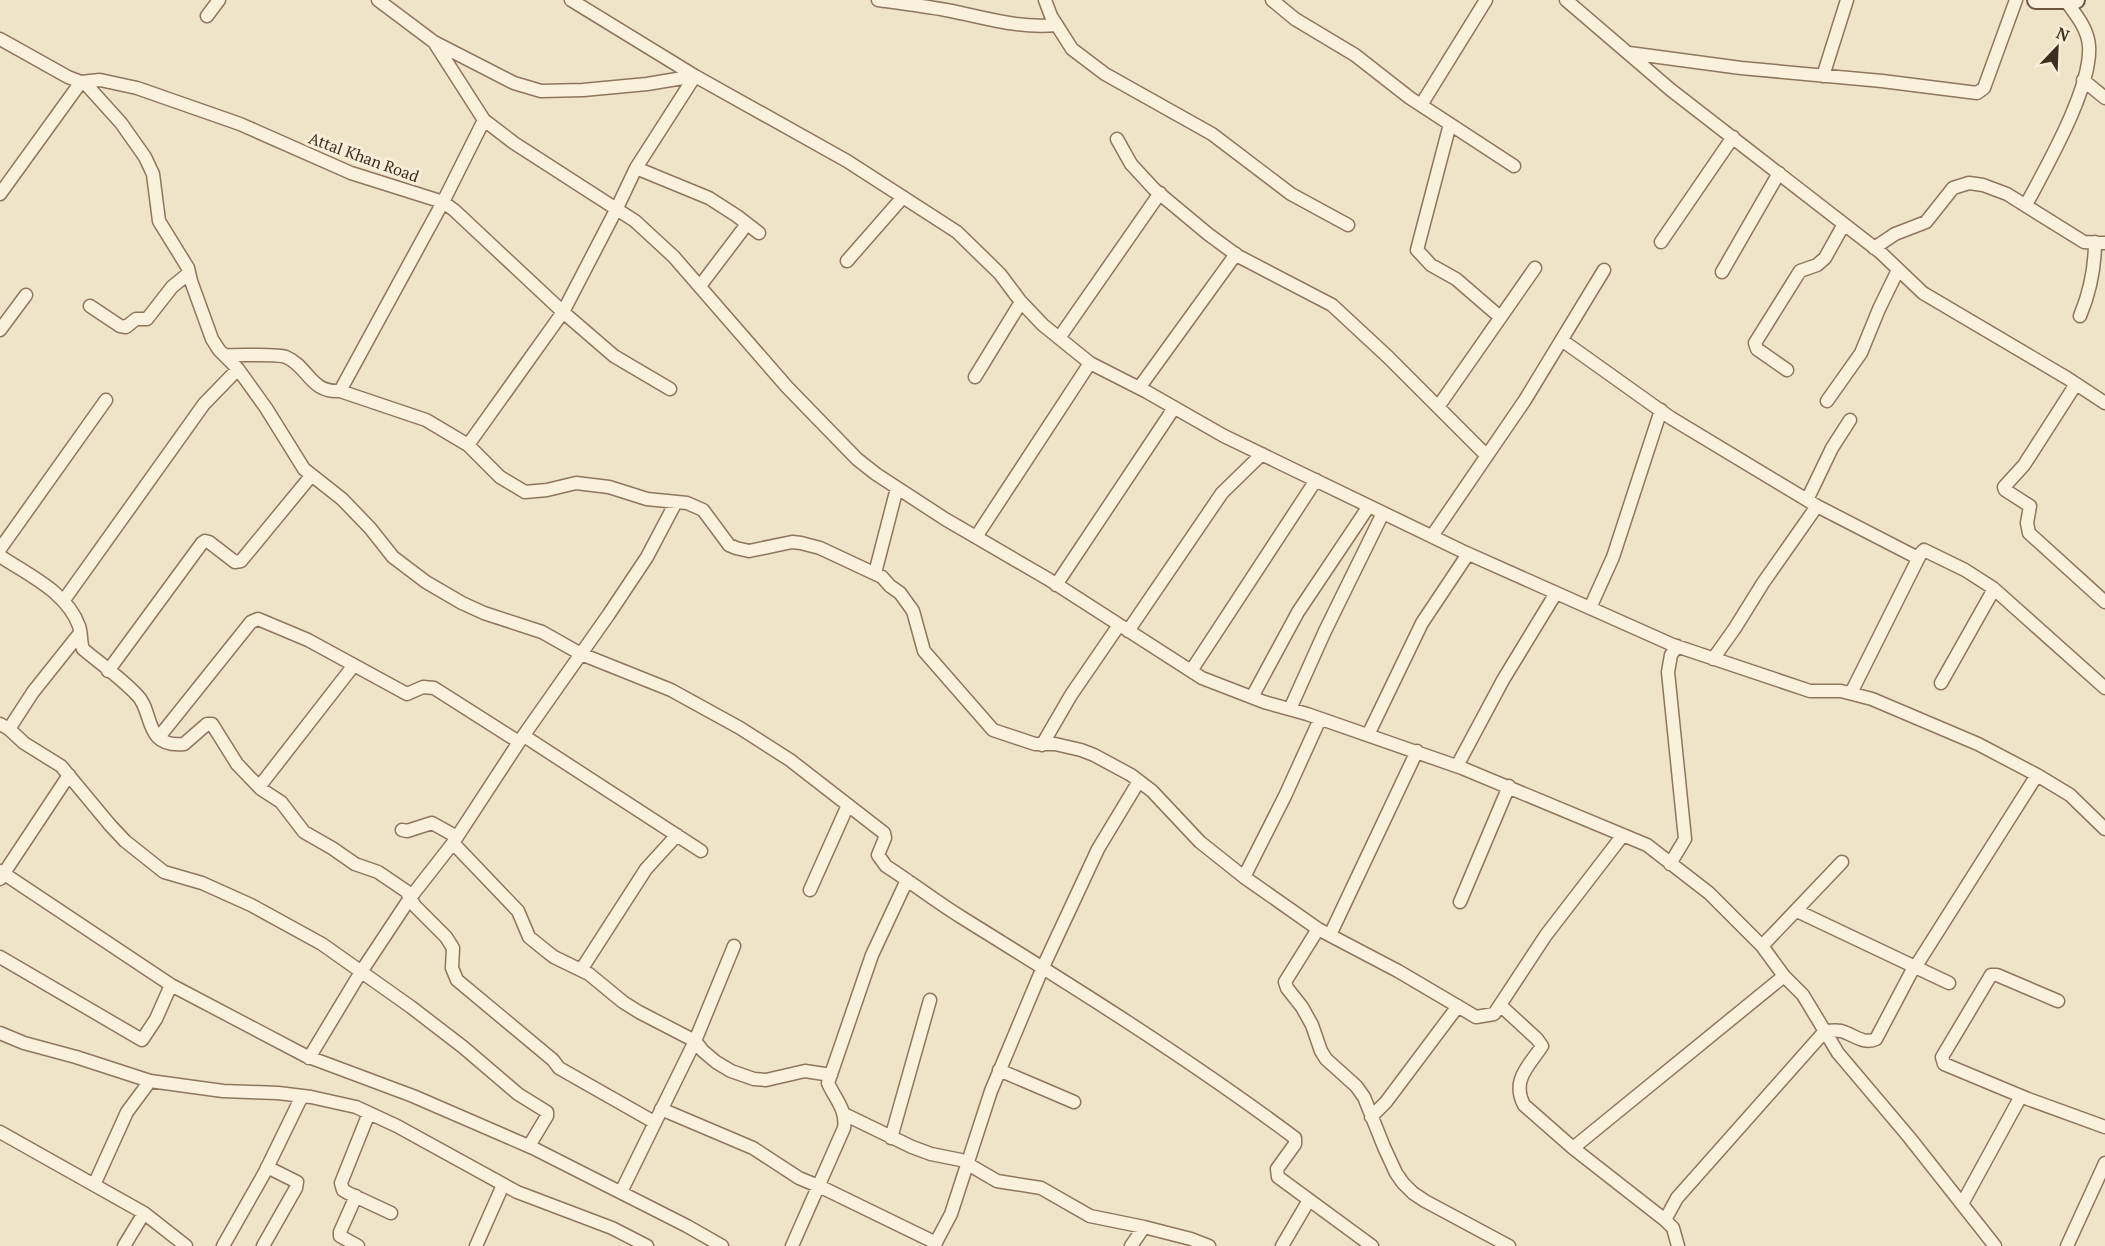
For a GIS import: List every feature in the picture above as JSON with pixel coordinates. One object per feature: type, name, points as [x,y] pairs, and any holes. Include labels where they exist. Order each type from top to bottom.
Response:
[{"type":"street","points":[[207,16],[219,0]]},
{"type":"street","points":[[378,0],[434,42],[514,82],[541,91],[584,90],[647,84],[695,76]]},
{"type":"street","points":[[571,0],[695,76],[847,161],[957,232],[1000,274],[1043,325],[1090,363],[1224,436],[1468,554],[1677,646],[1810,691],[1841,691],[1872,699],[1978,744],[2070,795],[2105,829]]},
{"type":"street","points":[[878,0],[946,10],[1012,25],[1056,26]]},
{"type":"street","points":[[1045,0],[1056,26],[1072,49],[1105,74],[1212,134],[1291,194],[1348,225]]},
{"type":"street","points":[[1272,0],[1295,19],[1354,55],[1421,105],[1514,166]]},
{"type":"street","points":[[1421,105],[1486,0]]},
{"type":"street","points":[[1566,0],[1671,90],[1874,248],[1923,293],[2105,403]]},
{"type":"street","points":[[1823,76],[1847,0]]},
{"type":"street","points":[[1628,53],[1977,93],[1984,88],[2016,0]]},
{"type":"street","points":[[2026,205],[2076,103],[2088,61],[2089,47],[2071,1],[2036,0]]},
{"type":"street","name":"Attal Khan Road","points":[[0,39],[68,77],[83,82],[100,80],[137,88],[240,124],[351,172],[443,202],[562,312],[614,356],[670,389]]},
{"type":"street","points":[[434,42],[484,120],[514,143],[635,221],[674,257],[787,387],[849,451],[897,488],[1202,678],[1457,766],[1647,845],[1709,893],[1762,946],[1784,976],[1803,995],[1838,1053],[1995,1246]]},
{"type":"street","points":[[468,445],[562,312],[636,168],[695,76]]},
{"type":"street","points":[[2083,80],[2105,98]]},
{"type":"street","points":[[0,194],[83,82],[122,123],[145,157],[153,174],[159,221],[184,260],[212,339],[238,369],[266,408],[297,459],[311,476],[342,499],[370,528],[393,557],[426,582],[462,603],[484,613],[542,632],[580,654],[671,690],[740,728],[790,760],[884,833],[885,838],[878,855],[879,858],[907,880],[958,916],[1043,967],[1192,1065],[1295,1138],[1295,1144],[1281,1162],[1276,1174],[1372,1246]]},
{"type":"street","points":[[340,391],[443,202],[484,120]]},
{"type":"street","points":[[1450,124],[1417,250],[1431,265],[1456,279],[1500,317]]},
{"type":"street","points":[[1661,242],[1733,137]]},
{"type":"street","points":[[1117,139],[1131,164],[1160,193],[1208,234],[1236,254],[1332,304],[1487,456]]},
{"type":"street","points":[[636,168],[709,198],[759,233]]},
{"type":"street","points":[[1722,272],[1779,173]]},
{"type":"street","points":[[1874,248],[1896,234],[1926,222],[1953,188],[1960,185],[1983,185],[2026,205],[2084,242],[2100,242],[2088,297],[2080,316]]},
{"type":"street","points":[[1059,338],[1160,193]]},
{"type":"street","points":[[847,261],[903,197]]},
{"type":"street","points":[[700,286],[747,224]]},
{"type":"street","points":[[1787,370],[1757,349],[1755,344],[1800,271],[1816,265],[1825,258],[1844,224]]},
{"type":"street","points":[[1139,388],[1236,254]]},
{"type":"street","points":[[1438,406],[1535,268]]},
{"type":"street","points":[[1432,536],[1563,341],[1604,270]]},
{"type":"street","points":[[1827,401],[1861,353],[1898,270]]},
{"type":"street","points":[[90,306],[120,326],[126,327],[136,319],[147,319],[172,287],[189,273]]},
{"type":"street","points":[[0,330],[26,295]]},
{"type":"street","points":[[975,377],[1022,302]]},
{"type":"street","points":[[1563,341],[1661,410],[1812,503],[1918,558]]},
{"type":"street","points":[[225,356],[284,356],[327,392],[340,391],[426,420],[468,445],[500,477],[525,492],[547,490],[576,483],[609,487],[647,500],[687,503],[703,510],[729,545],[736,548],[749,551],[792,542],[801,543],[820,548],[875,573],[900,593],[913,611],[924,651],[993,730],[1025,742],[1042,745],[1055,744],[1094,755],[1138,781],[1152,791],[1200,842],[1244,877],[1318,928],[1476,1017],[1494,1014],[1546,935],[1623,835]]},
{"type":"street","points":[[976,537],[1090,363]]},
{"type":"street","points":[[64,600],[204,404],[238,369]]},
{"type":"street","points":[[2076,384],[2024,465],[2004,487],[2005,490],[2030,506],[2028,533],[2105,602]]},
{"type":"street","points":[[0,549],[106,400]]},
{"type":"street","points":[[1056,585],[1174,408]]},
{"type":"street","points":[[1590,608],[1613,557],[1661,410]]},
{"type":"street","points":[[1713,659],[1735,628],[1812,503],[1832,448],[1850,420]]},
{"type":"street","points":[[1042,745],[1071,695],[1124,628],[1222,493],[1262,454]]},
{"type":"street","points":[[108,671],[202,543],[209,542],[235,562],[241,561],[311,476]]},
{"type":"street","points":[[1191,671],[1317,480]]},
{"type":"street","points":[[875,573],[897,488]]},
{"type":"street","points":[[309,1058],[410,898],[455,840],[647,557],[676,502]]},
{"type":"street","points":[[1252,697],[1298,612],[1369,506]]},
{"type":"street","points":[[1290,709],[1325,631],[1383,513]]},
{"type":"street","points":[[1851,693],[1924,550],[1929,550],[1965,570],[1994,589],[2105,688]]},
{"type":"street","points":[[1368,735],[1422,622],[1468,554]]},
{"type":"street","points":[[0,555],[64,600],[80,627],[83,649],[143,701],[149,725],[159,737],[166,742],[184,744],[207,724],[212,724],[237,764],[259,787],[281,802],[304,832],[355,864],[378,872],[406,891],[415,906],[446,937],[453,948],[452,968],[457,980],[553,1060],[559,1068],[654,1122]]},
{"type":"street","points":[[1941,683],[1994,589]]},
{"type":"street","points":[[1457,766],[1503,680],[1556,594]]},
{"type":"street","points":[[159,737],[218,661],[254,620],[263,620],[308,640],[407,694],[423,687],[434,688],[522,739],[701,850]]},
{"type":"street","points":[[80,633],[5,726],[24,743],[61,766],[125,841],[164,872],[202,883],[251,905],[322,944],[463,1047],[518,1094],[547,1112],[547,1116],[529,1146]]},
{"type":"street","points":[[1670,864],[1685,839],[1668,672],[1671,655],[1677,646]]},
{"type":"street","points":[[259,787],[354,665]]},
{"type":"street","points":[[1244,877],[1286,796],[1320,719]]},
{"type":"street","points":[[1330,935],[1417,751]]},
{"type":"street","points":[[69,775],[1,874],[171,985],[309,1058],[413,1096],[529,1146],[722,1246]]},
{"type":"street","points":[[1665,1220],[1677,1198],[1825,1031],[1836,1030],[1870,1042],[1876,1039],[1915,967],[2037,775]]},
{"type":"street","points":[[661,1109],[753,1148],[799,1178],[935,1244],[951,1215],[999,1070],[1043,967],[1098,849],[1138,781]]},
{"type":"street","points":[[1460,902],[1509,786]]},
{"type":"street","points":[[810,890],[848,805]]},
{"type":"street","points":[[402,830],[407,831],[432,823],[455,840],[518,910],[529,937],[554,957],[581,970],[639,1012],[695,1041],[702,1051],[731,1071],[766,1080],[805,1071],[831,1075]]},
{"type":"street","points":[[581,970],[646,869],[677,835]]},
{"type":"street","points":[[1762,946],[1842,862]]},
{"type":"street","points":[[792,1246],[846,1120],[828,1083],[872,955],[907,880]]},
{"type":"street","points":[[1797,911],[1949,983]]},
{"type":"street","points":[[1318,928],[1285,982],[1312,1025],[1321,1051],[1326,1059],[1356,1086],[1364,1097],[1396,1173],[1413,1193],[1509,1246]]},
{"type":"street","points":[[621,1192],[695,1041],[734,946]]},
{"type":"street","points":[[0,957],[142,1040],[156,1019],[171,985]]},
{"type":"street","points":[[2058,1001],[1997,975],[1991,975],[1941,1058],[1944,1064],[2020,1096],[2105,1127]]},
{"type":"street","points":[[1573,1148],[1784,976]]},
{"type":"street","points":[[891,1138],[930,1000]]},
{"type":"street","points":[[1500,1005],[1538,1039],[1542,1046],[1519,1084],[1520,1096],[1531,1112],[1665,1220],[1673,1228],[1678,1246]]},
{"type":"street","points":[[1371,1117],[1386,1102],[1458,1006]]},
{"type":"street","points":[[0,1033],[24,1043],[150,1081],[223,1091],[302,1096],[357,1107],[517,1192],[612,1227],[647,1246]]},
{"type":"street","points":[[999,1070],[1074,1102]]},
{"type":"street","points":[[94,1185],[127,1112],[150,1081]]},
{"type":"street","points":[[223,1246],[267,1167],[302,1096]]},
{"type":"street","points":[[1962,1204],[2020,1096]]},
{"type":"street","points":[[369,1113],[341,1183],[343,1190],[391,1213]]},
{"type":"street","points":[[844,1114],[891,1138],[931,1154],[961,1160],[997,1181],[1041,1188],[1090,1216],[1144,1227],[1209,1246]]},
{"type":"street","points":[[0,1132],[144,1213],[186,1246]]},
{"type":"street","points":[[2067,1246],[2105,1162]]},
{"type":"street","points":[[263,1246],[297,1182],[267,1167]]},
{"type":"street","points":[[476,1246],[503,1185]]},
{"type":"street","points":[[357,1196],[340,1236],[358,1246]]},
{"type":"street","points":[[1282,1246],[1309,1200]]},
{"type":"street","points":[[124,1246],[144,1213]]},
{"type":"street","points":[[1131,1246],[1144,1227]]}]
